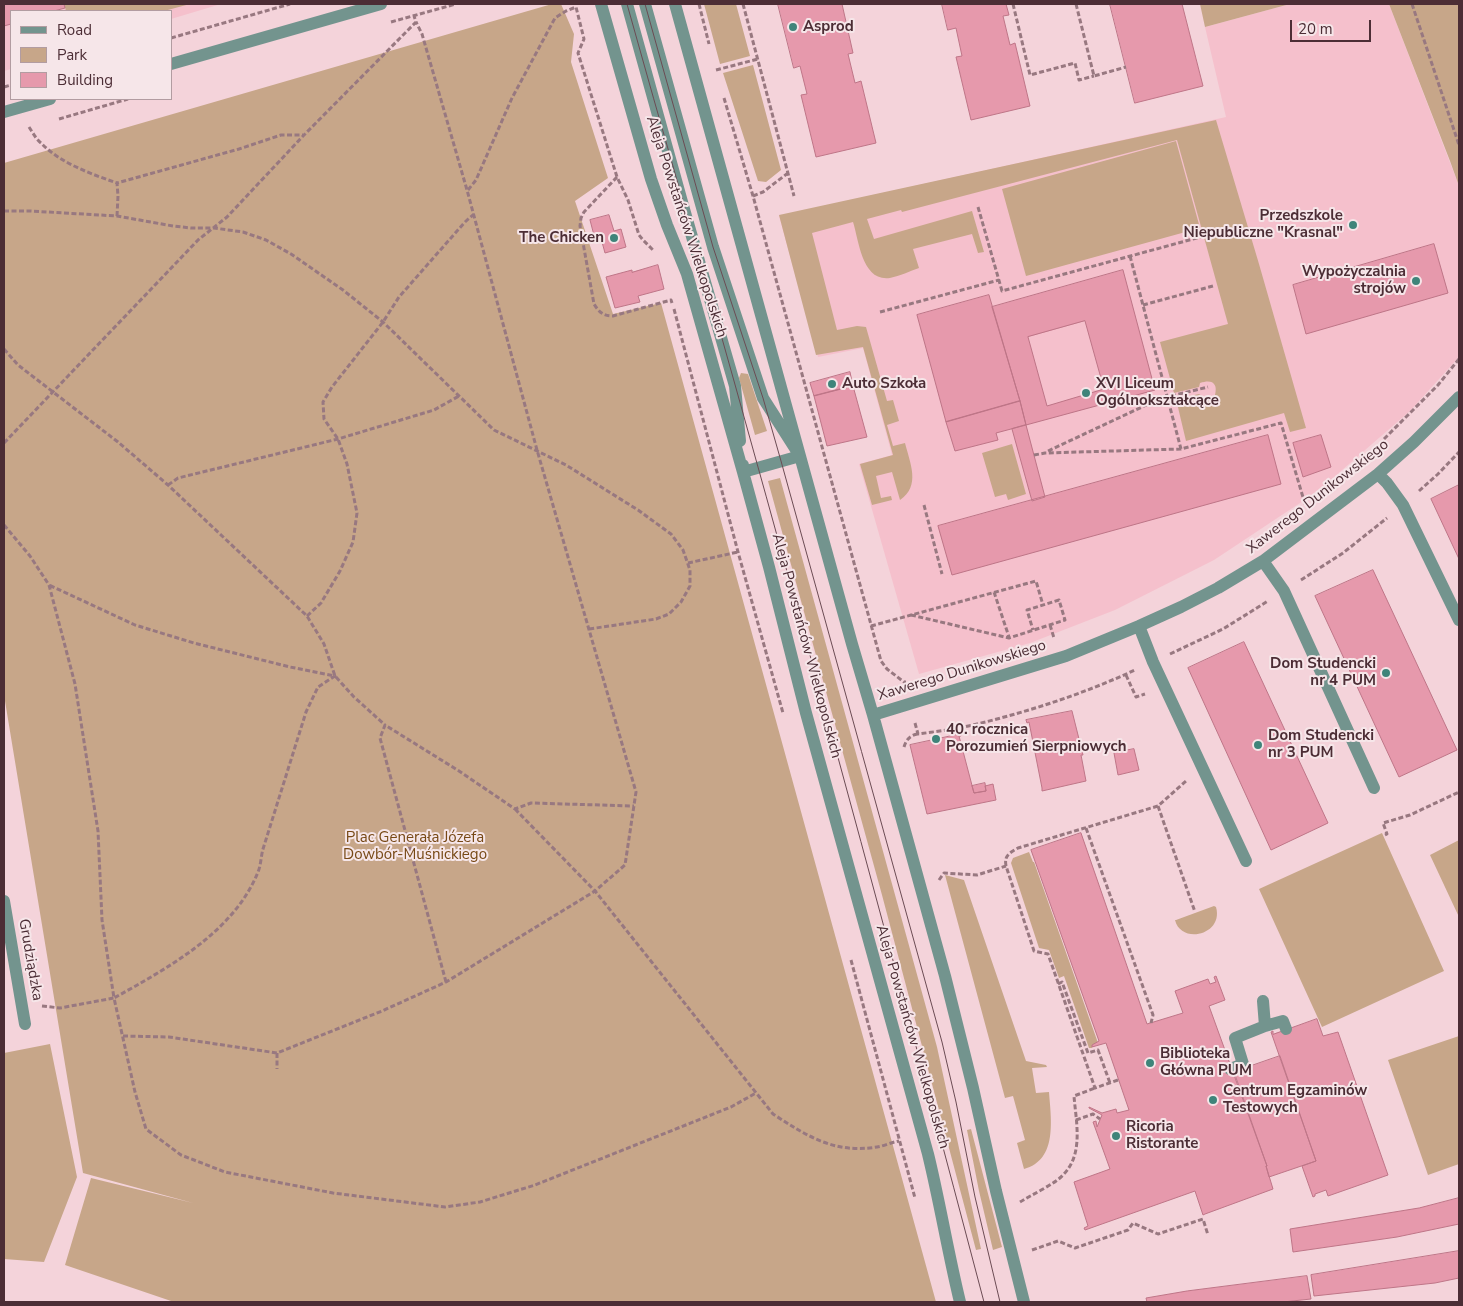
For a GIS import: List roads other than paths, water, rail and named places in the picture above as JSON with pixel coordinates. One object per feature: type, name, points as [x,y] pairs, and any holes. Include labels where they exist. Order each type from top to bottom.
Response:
[{"type":"street","points":[[172,64],[381,4]]},
{"type":"street","name":"Aleja Powstańców Wielkopolskich","points":[[601,4],[651,179],[667,225],[688,274],[769,566],[808,723],[928,1154],[960,1302]]},
{"type":"street","points":[[627,4],[735,386],[743,472],[800,456]]},
{"type":"street","points":[[645,4],[709,234],[763,398],[800,456]]},
{"type":"street","points":[[675,4],[945,976],[1024,1302]]},
{"type":"street","points":[[4,112],[46,100]]},
{"type":"street","name":"Xawerego Dunikowskiego","points":[[873,715],[1057,659],[1139,626],[1218,588],[1263,561],[1378,474],[1414,442],[1459,397]]},
{"type":"street","points":[[1378,474],[1387,483],[1403,506],[1459,620]]},
{"type":"street","points":[[1263,561],[1284,591],[1374,788]]},
{"type":"street","points":[[1139,626],[1153,662],[1246,861]]},
{"type":"street","name":"Grudziądzka","points":[[4,901],[25,1024]]},
{"type":"street","points":[[1263,1001],[1265,1026]]},
{"type":"street","points":[[1230,1069],[1244,1064],[1235,1038],[1283,1021],[1286,1029]]},
{"type":"tram line","points":[[627,4],[798,611],[984,1302]]},
{"type":"tram line","points":[[645,4],[713,247],[763,398],[942,1042],[975,1197],[1000,1302]]},
{"type":"place","name":"Asprod","points":[[793,27]]},
{"type":"place","name":"Przedszkole Niepubliczne \"Krasnal\"","points":[[1353,225]]},
{"type":"place","name":"The Chicken","points":[[614,238]]},
{"type":"place","name":"Wypożyczalnia strojów","points":[[1416,281]]},
{"type":"place","name":"Auto Szkoła","points":[[832,384]]},
{"type":"place","name":"XVI Liceum Ogólnokształcące","points":[[1086,393]]},
{"type":"place","name":"Dom Studencki nr 4 PUM","points":[[1386,673]]},
{"type":"place","name":"40. rocznica Porozumień Sierpniowych","points":[[936,739]]},
{"type":"place","name":"Dom Studencki nr 3 PUM","points":[[1258,745]]},
{"type":"place","name":"Biblioteka Główna PUM","points":[[1150,1063]]},
{"type":"place","name":"Centrum Egzaminów Testowych","points":[[1213,1100]]},
{"type":"place","name":"Ricoria Ristorante","points":[[1116,1136]]},
{"type":"park label","name":"Plac Generała Józefa Dowbór-Muśnickiego","points":[[415,846]]}]
